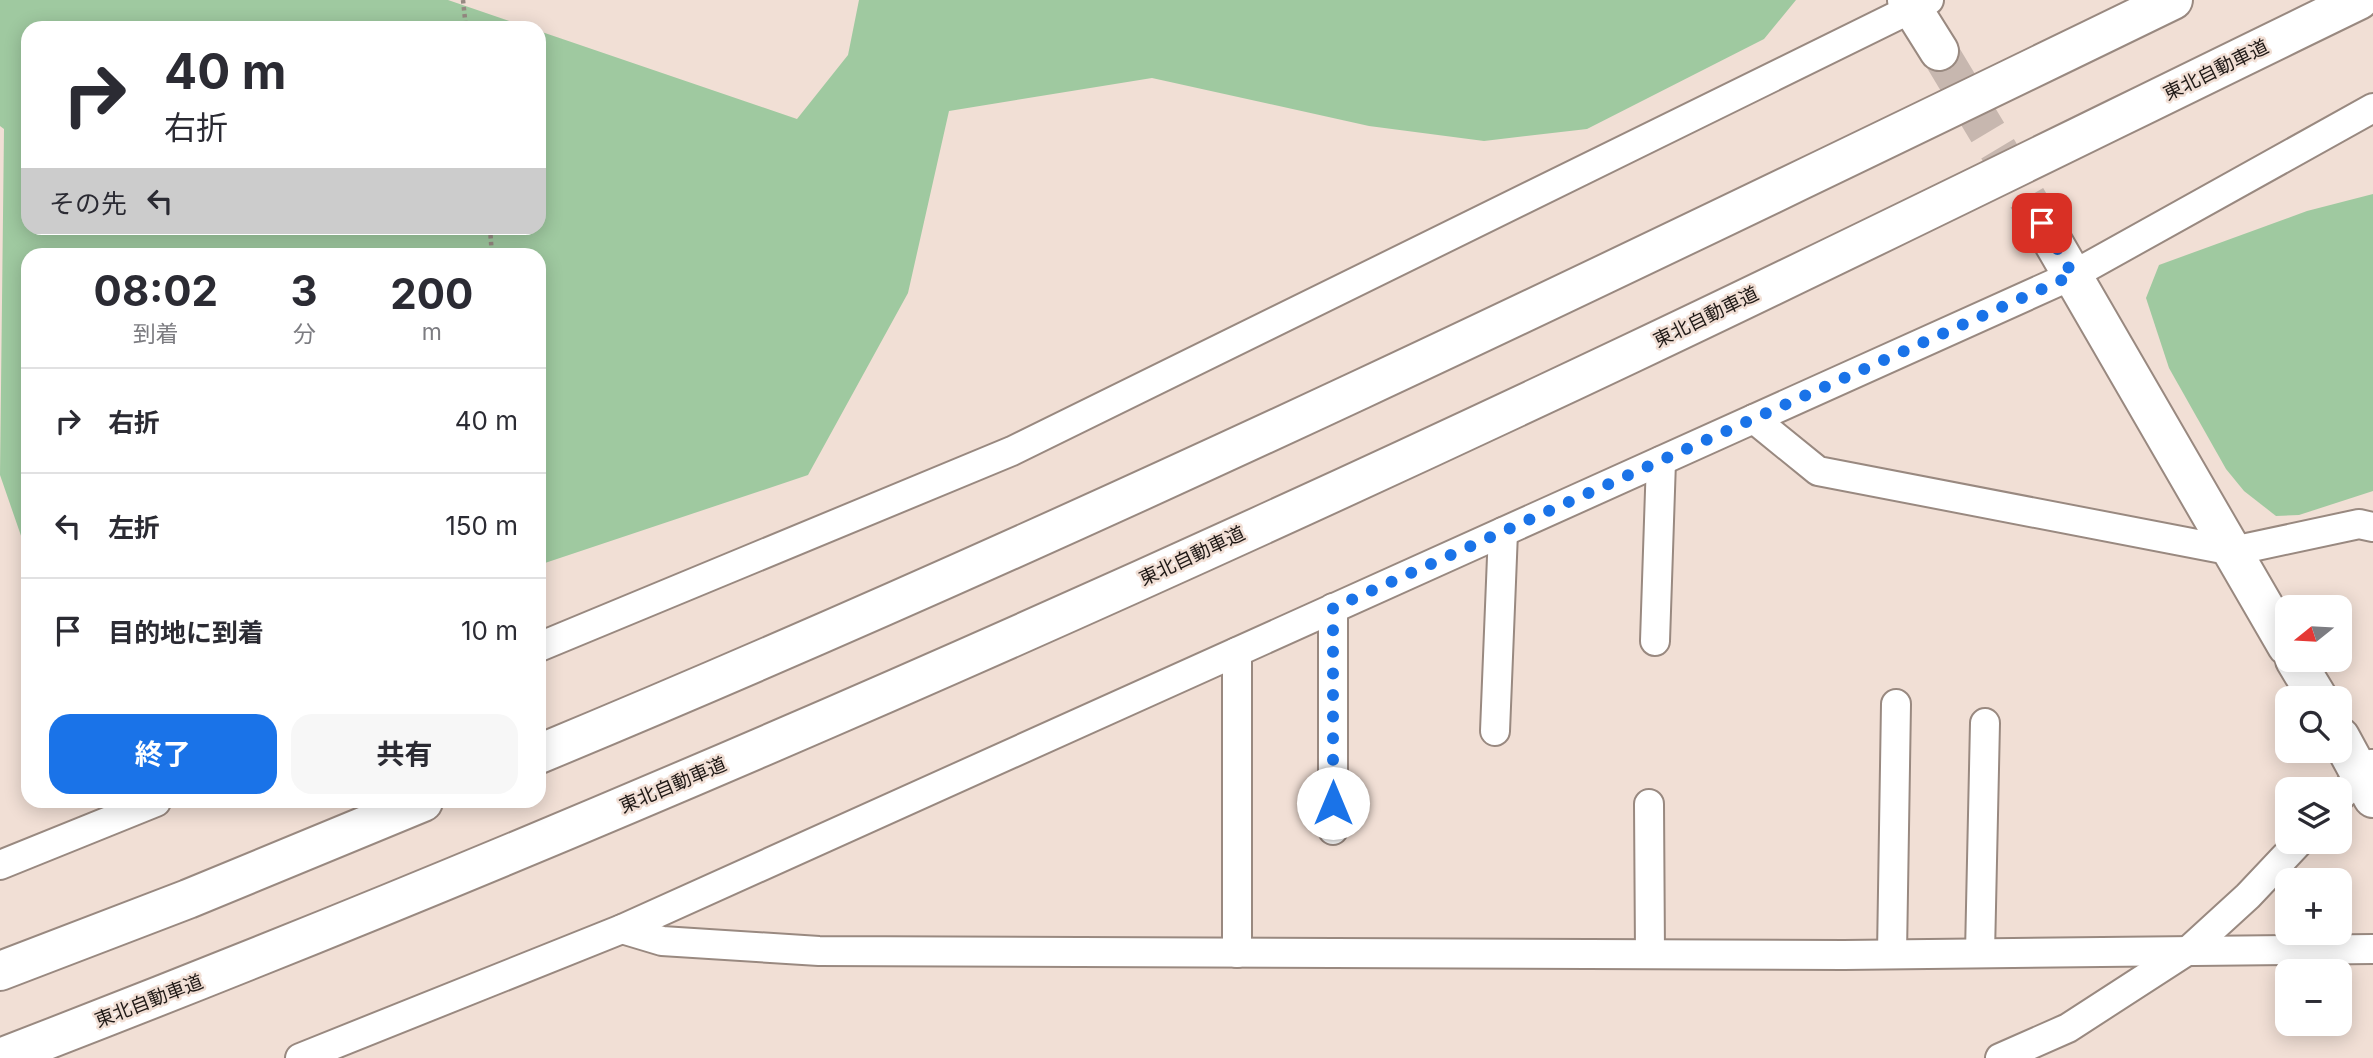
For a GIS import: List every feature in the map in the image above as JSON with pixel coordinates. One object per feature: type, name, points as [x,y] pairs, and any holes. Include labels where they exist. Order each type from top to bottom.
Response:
[{"type":"main road","points":[[546,751],[1120,500],[1580,288],[2173,0]]},
{"type":"main road","name":"東北自動車道","points":[[0,1058],[224,972],[662,791],[1136,582],[1633,352],[2359,0]]},
{"type":"main road","points":[[1916,3],[1939,51]]},
{"type":"main road","points":[[2042,223],[2275,625]]},
{"type":"main road","points":[[2352,762],[2362,783]]},
{"type":"main road","points":[[0,971],[188,899],[408,808]]},
{"type":"street","points":[[546,644],[1012,451],[1916,3]]},
{"type":"street","points":[[300,1058],[622,929],[2073,275],[2373,108]]},
{"type":"street","points":[[1754,419],[1818,471],[2233,551],[2359,524],[2373,527]]},
{"type":"street","points":[[1656,641],[1661,461]]},
{"type":"street","points":[[1495,731],[1503,532]]},
{"type":"street","points":[[1333,608],[1333,830]]},
{"type":"street","points":[[1237,652],[1237,953]]},
{"type":"street","points":[[1892,954],[1896,704]]},
{"type":"street","points":[[1980,953],[1985,723]]},
{"type":"street","points":[[1649,804],[1650,954]]},
{"type":"street","points":[[0,865],[141,808]]},
{"type":"street","points":[[2000,1058],[2068,1028],[2190,949],[2248,896],[2288,854]]},
{"type":"street","points":[[622,929],[662,941],[819,951],[1892,954],[2373,949]]},
{"type":"path","points":[[463,0],[465,21]]},
{"type":"green space","points":[[0,0],[448,0],[510,21],[21,21],[21,235],[546,235],[546,33],[797,119],[848,55],[859,0],[1796,0],[1764,39],[1587,129],[1484,141],[1369,126],[1152,78],[949,111],[908,293],[808,475],[546,563],[546,248],[21,248],[21,536],[0,475],[4,129],[0,126]]},
{"type":"green space","points":[[2373,194],[2373,491],[2299,515],[2276,516],[2244,491],[2226,469],[2169,368],[2146,298],[2159,265],[2307,211]]},
{"type":"tunnel","points":[[1939,51],[2042,223]]},
{"type":"route","points":[[1333,803],[1333,608],[2073,275],[2042,223]]}]
